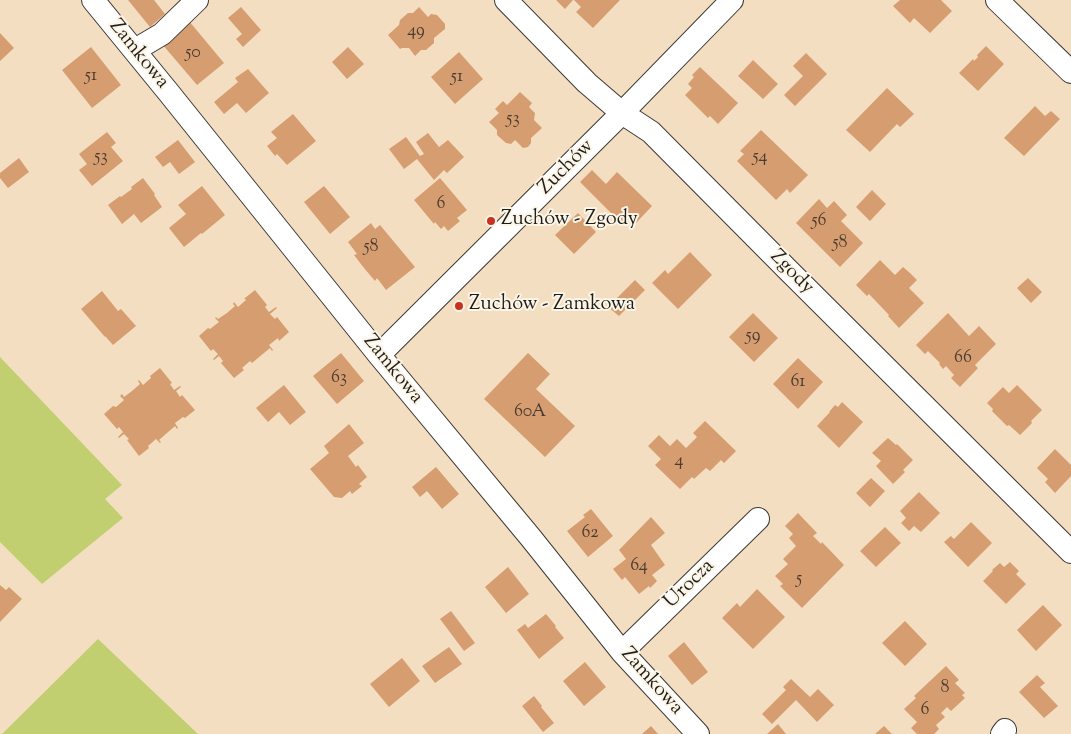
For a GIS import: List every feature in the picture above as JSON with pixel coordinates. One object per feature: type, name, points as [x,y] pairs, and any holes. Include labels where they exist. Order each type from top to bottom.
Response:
[{"type":"street","name":"Zamkowa","points":[[93,0],[622,652],[698,734]]},
{"type":"street","points":[[134,50],[162,34],[197,0]]},
{"type":"street","name":"Zgody","points":[[506,0],[587,83],[622,113],[651,132],[1071,552]]},
{"type":"street","name":"Zuchów","points":[[379,354],[622,113],[732,0]]},
{"type":"street","points":[[997,0],[1071,72]]},
{"type":"street","name":"Urocza","points":[[622,652],[758,519]]},
{"type":"green space","points":[[0,357],[122,485],[105,499],[123,518],[42,584],[0,542]]},
{"type":"green space","points":[[98,639],[198,734],[2,734]]},
{"type":"building","points":[[128,0],[154,0],[165,14],[150,27]]},
{"type":"building","points":[[556,0],[573,0],[565,9]]},
{"type":"building","points":[[574,0],[620,0],[593,28],[576,12],[581,7]]},
{"type":"building","points":[[900,0],[941,0],[952,11],[930,33],[914,18],[910,23],[893,6]]},
{"type":"building","points":[[241,7],[261,30],[243,47],[236,39],[242,34],[228,18]]},
{"type":"building","points":[[419,7],[428,17],[431,14],[437,15],[445,24],[445,29],[434,38],[434,43],[426,50],[421,50],[415,56],[409,48],[400,49],[388,35],[399,25],[400,20],[408,13],[413,13]]},
{"type":"building","points":[[189,21],[224,63],[197,85],[162,44]]},
{"type":"building","points":[[0,33],[14,48],[0,61]]},
{"type":"building","points":[[986,46],[1004,64],[978,91],[959,73],[973,59],[974,61],[978,57],[977,55]]},
{"type":"building","points":[[91,47],[121,85],[92,108],[62,70]]},
{"type":"building","points":[[348,47],[364,64],[347,79],[332,62]]},
{"type":"building","points":[[459,52],[483,79],[455,104],[431,77]]},
{"type":"building","points":[[806,53],[827,74],[795,106],[784,95],[803,76],[793,66]]},
{"type":"building","points":[[753,60],[778,84],[763,99],[738,76]]},
{"type":"building","points":[[700,67],[738,103],[718,124],[710,116],[708,118],[685,95],[692,88],[688,84],[694,77],[692,75]]},
{"type":"building","points":[[248,69],[269,93],[246,113],[237,103],[224,114],[214,102],[238,82],[235,78]]},
{"type":"building","points":[[887,88],[914,114],[900,127],[897,124],[870,152],[846,130]]},
{"type":"building","points":[[520,92],[532,103],[529,107],[535,113],[534,120],[542,128],[531,138],[531,143],[528,147],[523,148],[515,140],[511,144],[506,143],[497,135],[497,130],[489,122],[499,113],[495,109],[503,101],[507,105]]},
{"type":"building","points":[[1035,106],[1045,116],[1051,111],[1060,119],[1024,156],[1004,138]]},
{"type":"building","points":[[293,114],[316,141],[287,165],[277,154],[275,156],[267,146],[277,138],[271,132]]},
{"type":"building","points":[[761,130],[808,175],[790,193],[787,189],[776,200],[737,161],[744,154],[740,151]]},
{"type":"building","points":[[107,132],[116,143],[111,147],[123,161],[92,186],[79,170],[87,164],[79,154]]},
{"type":"building","points":[[428,133],[439,147],[448,140],[464,157],[447,173],[444,170],[434,180],[417,159],[404,169],[389,149],[406,137],[420,156],[424,154],[416,142]]},
{"type":"building","points":[[178,140],[195,162],[179,174],[170,162],[163,167],[155,157]]},
{"type":"building","points":[[19,158],[29,172],[8,188],[0,178],[0,173]]},
{"type":"building","points":[[592,170],[606,184],[617,172],[652,206],[636,223],[630,217],[622,224],[580,182]]},
{"type":"building","points":[[143,178],[162,207],[141,223],[134,214],[122,224],[108,205],[132,189],[131,187]]},
{"type":"building","points":[[440,178],[467,210],[457,218],[460,221],[448,231],[444,226],[441,229],[435,222],[434,224],[414,200]]},
{"type":"building","points":[[202,186],[225,215],[184,247],[169,228],[186,214],[178,205]]},
{"type":"building","points":[[324,186],[350,217],[330,234],[304,202]]},
{"type":"building","points":[[872,190],[886,204],[870,221],[856,207]]},
{"type":"building","points":[[819,199],[827,208],[834,201],[847,215],[841,221],[863,243],[840,267],[796,223]]},
{"type":"building","points":[[578,213],[596,232],[574,254],[555,235]]},
{"type":"building","points":[[371,223],[375,229],[380,225],[415,267],[386,290],[377,278],[375,281],[364,268],[354,255],[357,254],[348,242]]},
{"type":"building","points":[[690,252],[712,275],[678,309],[652,283],[665,270],[668,274]]},
{"type":"building","points":[[880,260],[895,275],[903,267],[910,273],[917,280],[909,288],[924,303],[899,328],[869,294],[867,296],[856,285]]},
{"type":"building","points":[[1028,278],[1042,292],[1031,303],[1017,288]]},
{"type":"building","points":[[635,280],[645,290],[619,316],[608,307]]},
{"type":"building","points":[[255,290],[267,305],[265,307],[269,312],[277,308],[270,314],[275,319],[277,317],[289,332],[279,341],[278,338],[269,345],[272,351],[270,348],[252,363],[250,361],[242,368],[244,370],[234,378],[221,363],[223,361],[219,356],[213,359],[218,354],[213,349],[211,351],[199,336],[219,322],[215,318],[218,319],[227,313],[235,306],[234,302],[238,307],[246,300],[244,298]]},
{"type":"building","points":[[102,291],[118,311],[121,309],[136,326],[113,345],[81,309]]},
{"type":"building","points":[[753,313],[778,338],[754,362],[729,337]]},
{"type":"building","points":[[948,313],[969,336],[979,326],[996,344],[975,365],[978,368],[960,387],[951,378],[954,375],[946,366],[943,369],[940,363],[928,351],[925,354],[916,345]]},
{"type":"building","points":[[341,353],[364,381],[337,404],[313,376]]},
{"type":"building","points":[[528,353],[550,374],[536,389],[575,426],[545,457],[484,399]]},
{"type":"building","points":[[798,358],[823,382],[798,409],[773,384]]},
{"type":"building","points":[[160,368],[172,383],[170,384],[174,390],[181,387],[176,391],[195,410],[175,423],[178,428],[175,426],[159,440],[160,443],[156,439],[139,456],[124,434],[118,437],[123,432],[119,427],[117,429],[104,414],[124,400],[120,396],[122,394],[124,397],[132,391],[140,384],[139,380],[143,385]]},
{"type":"building","points":[[284,385],[306,412],[290,425],[279,412],[268,422],[256,408]]},
{"type":"building","points":[[1017,385],[1042,410],[1020,435],[1009,425],[1007,426],[987,403],[1003,387],[1009,393]]},
{"type":"building","points":[[842,402],[863,422],[839,448],[817,426],[835,405],[838,407]]},
{"type":"building","points":[[705,421],[736,451],[724,463],[721,460],[710,471],[706,468],[694,479],[692,477],[680,489],[655,465],[661,459],[648,446],[659,435],[670,446],[677,439],[686,448],[697,437],[693,433]]},
{"type":"building","points":[[349,424],[364,443],[348,456],[367,477],[359,484],[362,486],[352,494],[350,491],[342,498],[334,497],[310,469],[329,453],[324,446]]},
{"type":"building","points":[[888,438],[913,460],[903,470],[905,472],[893,484],[876,466],[881,461],[872,453]]},
{"type":"building","points":[[1055,449],[1071,465],[1071,476],[1055,493],[1045,482],[1048,479],[1037,468]]},
{"type":"building","points":[[436,467],[459,494],[442,509],[427,491],[420,497],[412,487]]},
{"type":"building","points":[[871,478],[885,491],[870,507],[856,493]]},
{"type":"building","points":[[919,492],[940,513],[921,532],[914,526],[909,531],[901,523],[906,518],[900,511]]},
{"type":"building","points":[[591,509],[613,536],[588,557],[567,531],[585,517],[583,515]]},
{"type":"building","points":[[798,513],[817,533],[813,536],[821,544],[822,542],[844,565],[802,608],[780,586],[783,584],[775,576],[788,564],[783,559],[796,546],[789,538],[793,534],[785,526]]},
{"type":"building","points":[[651,517],[665,533],[651,545],[665,565],[652,575],[657,581],[650,588],[649,586],[639,594],[625,577],[622,580],[613,569],[626,559],[619,550]]},
{"type":"building","points":[[971,522],[992,543],[968,567],[944,542],[951,536],[954,539]]},
{"type":"building","points":[[885,527],[901,543],[876,567],[860,551]]},
{"type":"building","points":[[1010,562],[1019,571],[1016,574],[1026,584],[1006,604],[983,581],[1000,563],[1004,567]]},
{"type":"building","points":[[508,567],[529,594],[506,613],[485,587]]},
{"type":"building","points":[[0,585],[6,590],[9,587],[22,599],[0,622]]},
{"type":"building","points":[[757,589],[785,617],[753,649],[722,618],[737,603],[740,607]]},
{"type":"building","points":[[1043,605],[1062,625],[1036,651],[1017,630]]},
{"type":"building","points":[[451,611],[475,643],[464,651],[440,619]]},
{"type":"building","points":[[546,614],[564,638],[539,659],[517,630],[525,624],[528,628]]},
{"type":"building","points":[[905,621],[927,644],[905,666],[882,643]]},
{"type":"building","points":[[684,642],[708,672],[692,685],[668,656]]},
{"type":"building","points":[[449,647],[462,664],[435,683],[422,666]]},
{"type":"building","points":[[402,658],[420,681],[389,707],[370,684]]},
{"type":"building","points":[[585,662],[606,687],[584,706],[563,681]]},
{"type":"building","points":[[946,666],[959,680],[955,683],[965,693],[962,695],[965,698],[951,711],[947,707],[941,713],[945,717],[936,725],[939,729],[934,734],[917,734],[911,728],[917,722],[904,709],[916,698],[914,696]]},
{"type":"building","points":[[1037,675],[1045,683],[1040,687],[1058,706],[1044,718],[1019,692]]},
{"type":"building","points":[[791,679],[810,697],[818,689],[834,705],[817,722],[796,700],[772,724],[762,714],[786,690],[783,687]]},
{"type":"building","points":[[534,696],[554,723],[543,732],[522,706]]},
{"type":"building","points":[[778,724],[786,734],[767,734]]},
{"type":"building","points":[[651,726],[658,734],[642,734]]},
{"type":"building","points":[[884,726],[892,734],[875,734]]},
{"type":"place","name":"Zuchów - Zgody","points":[[491,221]]},
{"type":"place","name":"Zuchów - Zamkowa","points":[[459,306]]}]
